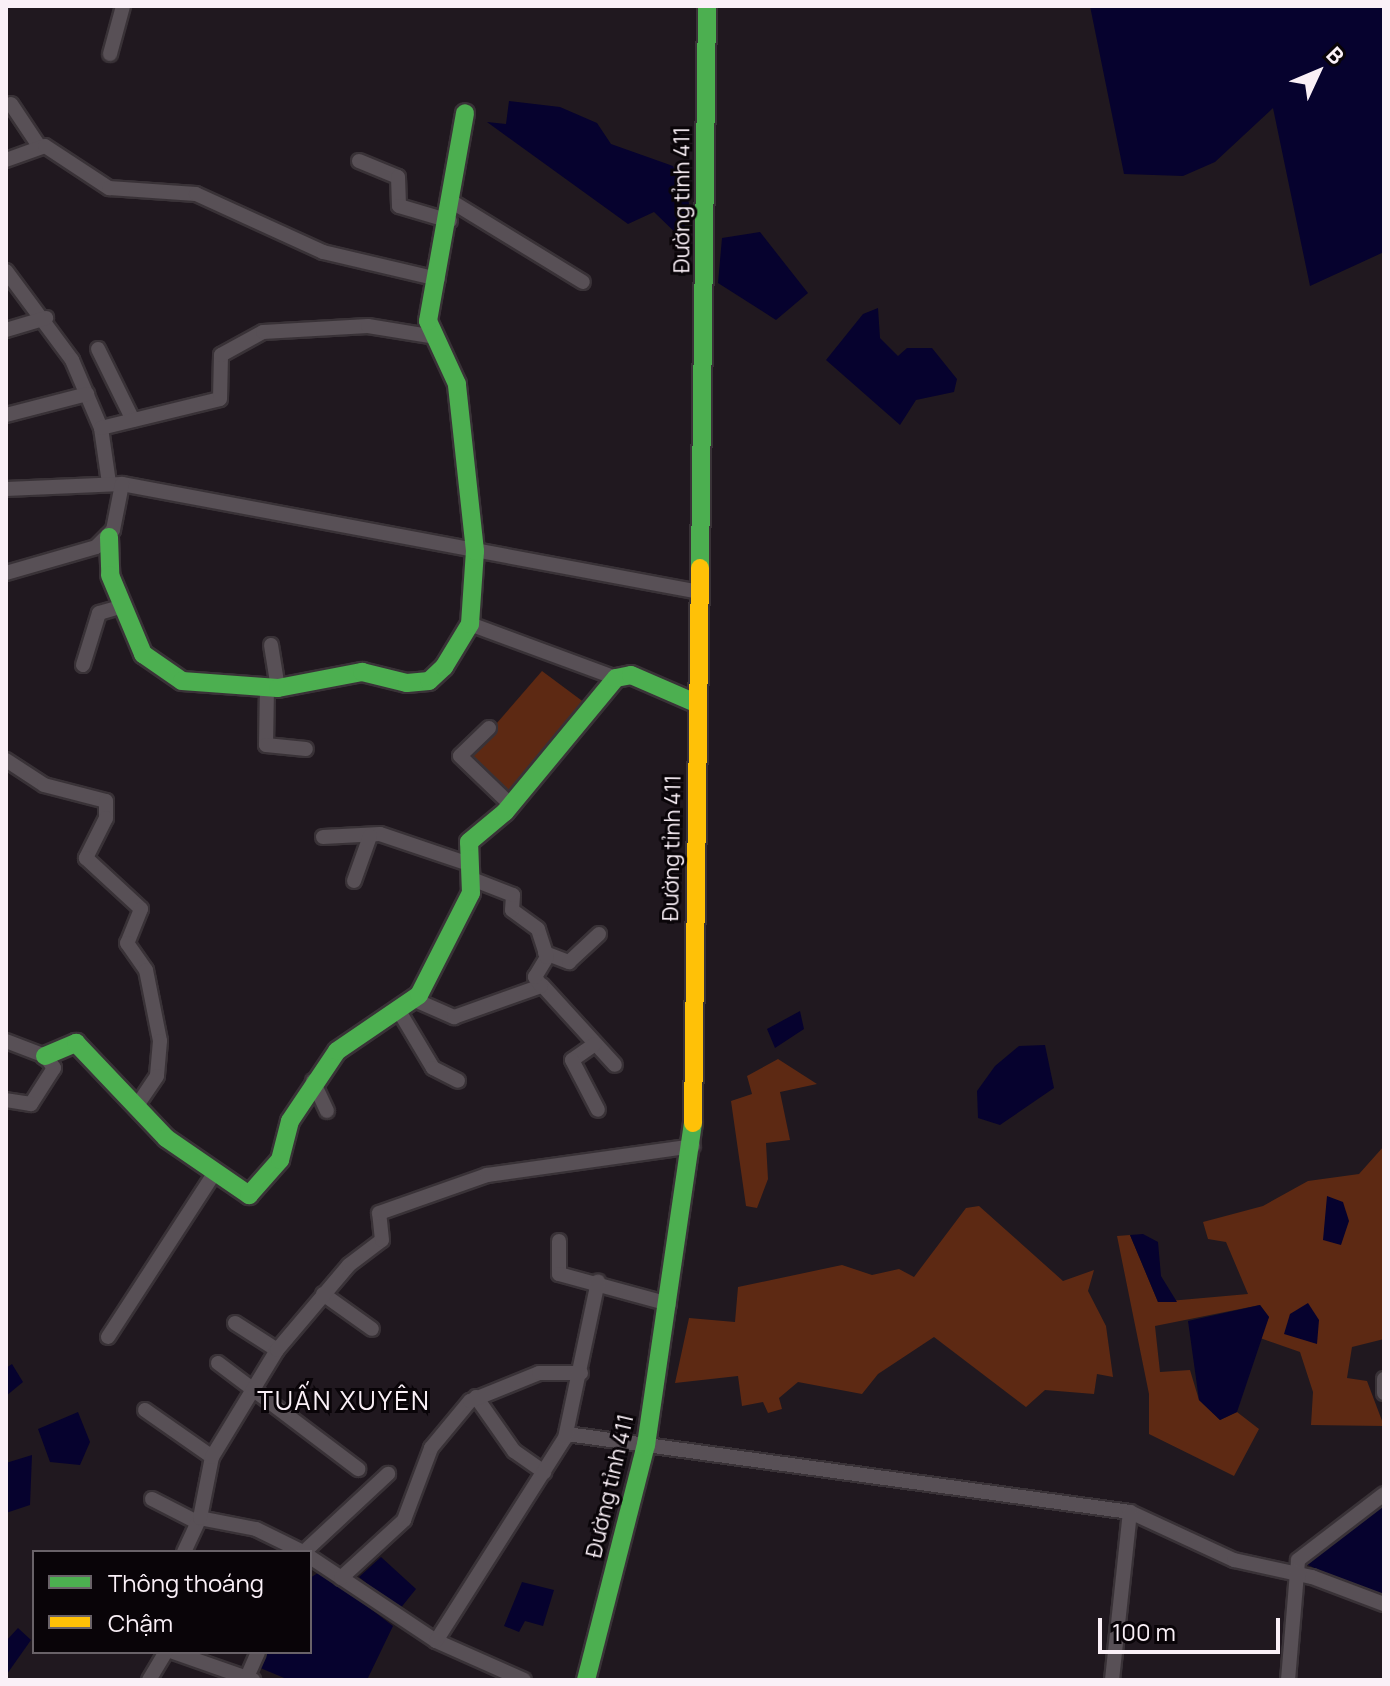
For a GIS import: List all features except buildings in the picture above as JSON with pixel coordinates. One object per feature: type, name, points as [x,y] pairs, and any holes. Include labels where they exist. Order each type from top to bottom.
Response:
[{"type":"street","points":[[110,54],[123,6]]},
{"type":"street","name":"Đường tỉnh 411","points":[[586,1680],[646,1445],[693,1146],[707,6]]},
{"type":"street","points":[[11,104],[39,146],[109,188],[196,194],[323,252],[438,279]]},
{"type":"street","points":[[6,271],[46,318],[87,394],[101,428],[116,484],[109,537],[110,575],[143,654],[161,671],[224,689],[273,688],[362,672],[429,681],[470,624],[475,551],[457,384],[430,336],[452,212],[464,120]]},
{"type":"street","points":[[6,160],[39,146]]},
{"type":"street","points":[[359,161],[398,177],[399,206],[452,212],[583,282]]},
{"type":"street","points":[[6,330],[46,318]]},
{"type":"street","points":[[101,428],[220,399],[221,355],[257,334],[368,326],[430,336]]},
{"type":"street","points":[[98,349],[133,420]]},
{"type":"street","points":[[6,415],[87,394]]},
{"type":"street","points":[[6,489],[116,484],[699,592]]},
{"type":"street","points":[[6,573],[86,552],[109,537]]},
{"type":"street","points":[[83,665],[99,613],[123,606]]},
{"type":"street","points":[[470,624],[616,678],[631,675],[698,704]]},
{"type":"street","points":[[271,645],[273,688],[266,745],[306,749]]},
{"type":"street","points":[[45,1056],[76,1043],[136,1107],[214,1174],[249,1195],[261,1187],[313,1081],[337,1051],[407,1006],[451,938],[469,871],[469,842],[511,805],[616,678]]},
{"type":"street","points":[[489,728],[459,754],[511,805]]},
{"type":"street","points":[[6,760],[44,785],[106,801],[106,818],[86,858],[141,909],[127,943],[146,970],[160,1041],[157,1076],[136,1107]]},
{"type":"street","points":[[354,881],[370,836]]},
{"type":"street","points":[[323,837],[370,836],[469,871],[513,895],[512,910],[538,929],[545,953],[535,978],[615,1065]]},
{"type":"street","points":[[545,953],[569,962],[599,934]]},
{"type":"street","points":[[407,1006],[454,1017],[542,985]]},
{"type":"street","points":[[407,1006],[433,1068],[458,1081]]},
{"type":"street","points":[[6,1041],[45,1056],[54,1068],[35,1100],[27,1106],[6,1100]]},
{"type":"street","points":[[595,1044],[572,1060],[598,1110]]},
{"type":"street","points":[[313,1081],[327,1111]]},
{"type":"street","points":[[185,1550],[198,1520],[212,1457],[277,1350],[323,1294],[382,1240],[382,1211],[487,1175],[693,1146]]},
{"type":"street","points":[[108,1337],[214,1174]]},
{"type":"street","points":[[559,1241],[556,1272],[598,1281],[669,1304]]},
{"type":"street","points":[[436,1641],[567,1434],[598,1281]]},
{"type":"street","points":[[323,1294],[372,1329]]},
{"type":"street","points":[[235,1323],[277,1350]]},
{"type":"street","points":[[218,1363],[256,1385],[358,1469]]},
{"type":"street","points":[[341,1578],[404,1520],[431,1448],[476,1397],[539,1373],[581,1373]]},
{"type":"street","points":[[1384,1379],[1384,1393]]},
{"type":"street","points":[[476,1397],[514,1451],[544,1472]]},
{"type":"street","points":[[145,1410],[212,1457]]},
{"type":"street","points":[[567,1434],[1130,1512],[1234,1560],[1295,1573],[1384,1604]]},
{"type":"street","points":[[306,1550],[388,1474]]},
{"type":"street","points":[[1288,1680],[1298,1560],[1384,1494]]},
{"type":"street","points":[[152,1499],[198,1520],[256,1529],[300,1550]]},
{"type":"street","points":[[1112,1680],[1130,1512]]},
{"type":"street","points":[[312,1558],[436,1641],[524,1680]]},
{"type":"street","points":[[149,1680],[165,1654]]},
{"type":"street","points":[[179,1654],[250,1678],[257,1654]]},
{"type":"shaded area","points":[[1090,6],[1384,6],[1384,252],[1310,286],[1273,108],[1215,162],[1183,176],[1124,174]]},
{"type":"shaded area","points":[[509,101],[560,107],[597,123],[611,144],[673,166],[689,203],[682,239],[654,212],[628,224],[487,122],[506,124]]},
{"type":"shaded area","points":[[760,232],[808,293],[776,320],[718,283],[722,238]]},
{"type":"shaded area","points":[[878,308],[880,338],[898,356],[907,348],[932,348],[957,379],[954,392],[916,400],[900,425],[826,360],[863,314]]},
{"type":"shaded area","points":[[542,671],[589,706],[512,798],[470,754]]},
{"type":"shaded area","points":[[800,1011],[804,1029],[775,1048],[767,1029]]},
{"type":"shaded area","points":[[1045,1045],[1054,1088],[1000,1125],[978,1118],[977,1091],[995,1066],[1019,1046]]},
{"type":"shaded area","points":[[778,1059],[817,1084],[780,1092],[790,1140],[766,1143],[768,1179],[757,1208],[746,1206],[731,1101],[752,1094],[747,1076]]},
{"type":"shaded area","points":[[1384,1146],[1384,1339],[1352,1347],[1347,1378],[1367,1381],[1384,1426],[1311,1425],[1313,1392],[1300,1352],[1260,1338],[1269,1317],[1260,1305],[1155,1326],[1160,1372],[1190,1370],[1199,1400],[1220,1420],[1237,1412],[1259,1429],[1234,1476],[1149,1434],[1149,1394],[1117,1236],[1130,1235],[1158,1302],[1248,1294],[1226,1242],[1208,1239],[1203,1222],[1263,1206],[1308,1181],[1359,1174]]},
{"type":"shaded area","points":[[1327,1196],[1343,1202],[1349,1221],[1341,1245],[1323,1240]]},
{"type":"shaded area","points":[[979,1206],[1063,1281],[1094,1270],[1088,1291],[1106,1326],[1113,1377],[1097,1374],[1094,1394],[1045,1390],[1026,1407],[934,1337],[878,1374],[862,1394],[798,1382],[779,1398],[782,1409],[768,1413],[763,1402],[742,1406],[738,1376],[675,1383],[689,1318],[735,1322],[738,1287],[842,1265],[872,1275],[899,1269],[914,1277],[966,1208]]},
{"type":"shaded area","points":[[1143,1234],[1158,1242],[1161,1276],[1177,1302],[1158,1302],[1130,1235]]},
{"type":"shaded area","points":[[1308,1303],[1319,1320],[1317,1344],[1284,1334],[1290,1314]]},
{"type":"shaded area","points":[[1260,1305],[1269,1317],[1237,1412],[1220,1420],[1199,1400],[1188,1321]]},
{"type":"shaded area","points":[[12,1364],[23,1382],[6,1396],[6,1368]]},
{"type":"shaded area","points":[[78,1412],[90,1442],[80,1465],[50,1462],[38,1429]]},
{"type":"shaded area","points":[[32,1455],[30,1505],[6,1513],[6,1463]]},
{"type":"shaded area","points":[[1384,1502],[1384,1602],[1306,1564]]},
{"type":"shaded area","points":[[381,1557],[416,1589],[399,1610],[359,1577]]},
{"type":"shaded area","points":[[321,1571],[393,1626],[367,1680],[289,1680],[258,1667],[266,1654],[312,1654],[312,1577]]},
{"type":"shaded area","points":[[522,1582],[554,1590],[543,1626],[525,1621],[519,1632],[504,1626]]},
{"type":"shaded area","points":[[18,1628],[31,1640],[7,1674],[6,1641]]},
{"type":"traffic: fast","points":[[700,568],[707,6]]},
{"type":"traffic: fast","points":[[109,537],[110,575],[143,654],[182,681],[278,688],[362,672],[407,683],[429,681],[444,667],[470,624],[475,551],[457,384],[428,321],[465,113]]},
{"type":"traffic: fast","points":[[45,1056],[76,1043],[166,1138],[249,1195],[280,1160],[290,1121],[337,1051],[419,995],[471,893],[469,842],[505,812],[616,678],[631,675],[698,704]]},
{"type":"traffic: fast","points":[[586,1680],[646,1445],[693,1123]]},
{"type":"traffic: slow","points":[[693,1123],[700,568]]},
{"type":"district","name":"TUẤN XUYÊN","points":[[344,1401]]}]
